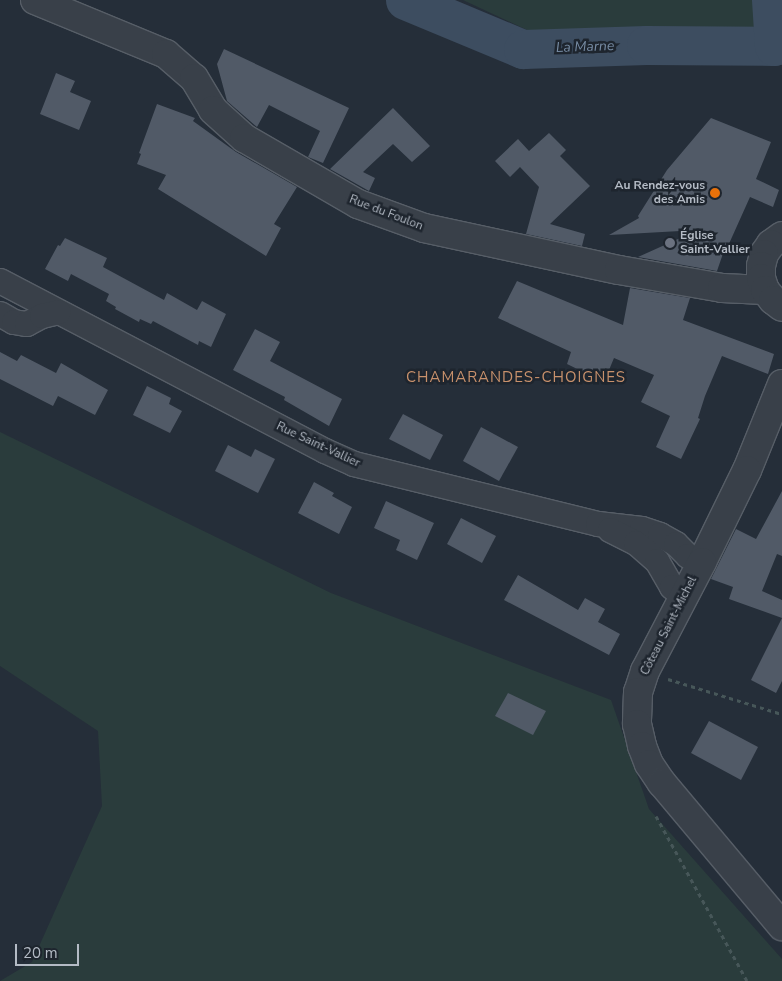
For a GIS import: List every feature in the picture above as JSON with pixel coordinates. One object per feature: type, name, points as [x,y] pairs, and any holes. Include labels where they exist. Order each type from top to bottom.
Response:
[{"type":"street","name":"Rue du Foulon","points":[[35,0],[166,54],[194,78],[213,110],[244,138],[358,204],[424,228],[619,270],[773,298]]},
{"type":"street","points":[[773,298],[761,278],[761,266],[764,254],[782,236]]},
{"type":"street","name":"Rue Saint-Vallier","points":[[0,281],[354,464],[598,524],[642,529],[660,535],[676,544],[688,556],[702,562]]},
{"type":"street","points":[[0,314],[14,322],[27,324],[42,316],[59,312]]},
{"type":"street","name":"Côteau Saint-Michel","points":[[782,384],[747,470],[702,562],[645,671],[638,692],[636,724],[649,764],[662,783],[782,926]]},
{"type":"street","name":"Rue Saint-Vallier","points":[[598,524],[636,543],[657,560],[672,588],[684,597]]},
{"type":"path","points":[[668,679],[782,714]]},
{"type":"path","points":[[662,783],[656,817],[747,981]]},
{"type":"shaded area","points":[[463,0],[782,0],[782,38],[542,37]]},
{"type":"shaded area","points":[[0,432],[331,593],[611,700],[649,809],[782,959],[782,981],[0,981],[32,962],[102,806],[98,731],[0,666]]},
{"type":"building","points":[[224,49],[349,108],[323,163],[308,157],[320,131],[269,105],[257,127],[227,101],[217,64]]},
{"type":"building","points":[[56,73],[75,81],[70,92],[91,101],[79,130],[40,114]]},
{"type":"building","points":[[157,104],[195,118],[193,121],[236,152],[297,187],[274,224],[281,228],[266,256],[158,189],[166,175],[137,164],[141,154],[139,153]]},
{"type":"building","points":[[393,108],[430,146],[412,162],[393,144],[363,172],[375,178],[369,191],[330,169]]},
{"type":"building","points":[[711,118],[771,142],[756,179],[779,190],[773,207],[750,197],[728,246],[727,242],[717,271],[638,257],[698,230],[609,235],[639,218],[638,216],[667,170]]},
{"type":"building","points":[[549,133],[566,150],[560,156],[590,186],[550,224],[585,234],[582,246],[526,234],[539,187],[520,167],[510,177],[495,161],[518,139],[529,151]]},
{"type":"building","points":[[65,238],[107,258],[103,267],[164,300],[167,293],[197,310],[202,301],[226,314],[211,347],[199,341],[198,345],[153,321],[151,324],[140,319],[139,322],[115,309],[116,307],[106,301],[109,294],[71,274],[68,281],[45,269],[58,245],[60,246]]},
{"type":"building","points":[[517,281],[623,325],[630,288],[690,298],[683,320],[774,354],[768,374],[722,356],[705,396],[698,418],[700,419],[681,459],[656,447],[670,416],[641,402],[654,375],[614,358],[604,382],[567,364],[571,352],[498,318]]},
{"type":"building","points":[[255,329],[280,342],[270,361],[342,399],[329,426],[284,400],[285,397],[233,370]]},
{"type":"building","points":[[0,352],[17,361],[21,355],[56,373],[61,363],[108,390],[95,415],[58,396],[53,406],[0,379]]},
{"type":"building","points":[[147,386],[171,398],[169,404],[182,411],[170,433],[133,415]]},
{"type":"building","points":[[403,414],[443,435],[430,460],[389,439]]},
{"type":"building","points":[[481,427],[518,447],[499,481],[463,461]]},
{"type":"building","points":[[228,445],[251,457],[255,449],[275,459],[258,493],[215,471]]},
{"type":"building","points":[[314,482],[334,493],[332,496],[352,507],[339,534],[298,513]]},
{"type":"building","points":[[782,491],[782,556],[777,554],[762,591],[782,600],[782,618],[729,599],[733,587],[711,579],[736,529],[756,539]]},
{"type":"building","points":[[386,501],[434,523],[417,560],[396,550],[400,540],[374,528]]},
{"type":"building","points":[[461,518],[496,536],[482,563],[447,544]]},
{"type":"building","points":[[518,575],[578,610],[585,598],[605,609],[598,622],[620,634],[609,655],[504,600]]},
{"type":"building","points":[[782,618],[782,681],[776,693],[751,680]]},
{"type":"building","points":[[508,693],[546,711],[533,735],[495,716]]},
{"type":"building","points":[[709,721],[758,747],[741,780],[691,753]]},
{"type":"waterway","name":"La Marne","points":[[405,0],[523,49],[646,45],[774,46],[771,0]]},
{"type":"place","name":"Au Rendez-vous des Amis","points":[[715,193]]},
{"type":"place","name":"Église Saint-Vallier","points":[[670,243]]},
{"type":"district","name":"CHAMARANDES-CHOIGNES","points":[[516,378]]}]
